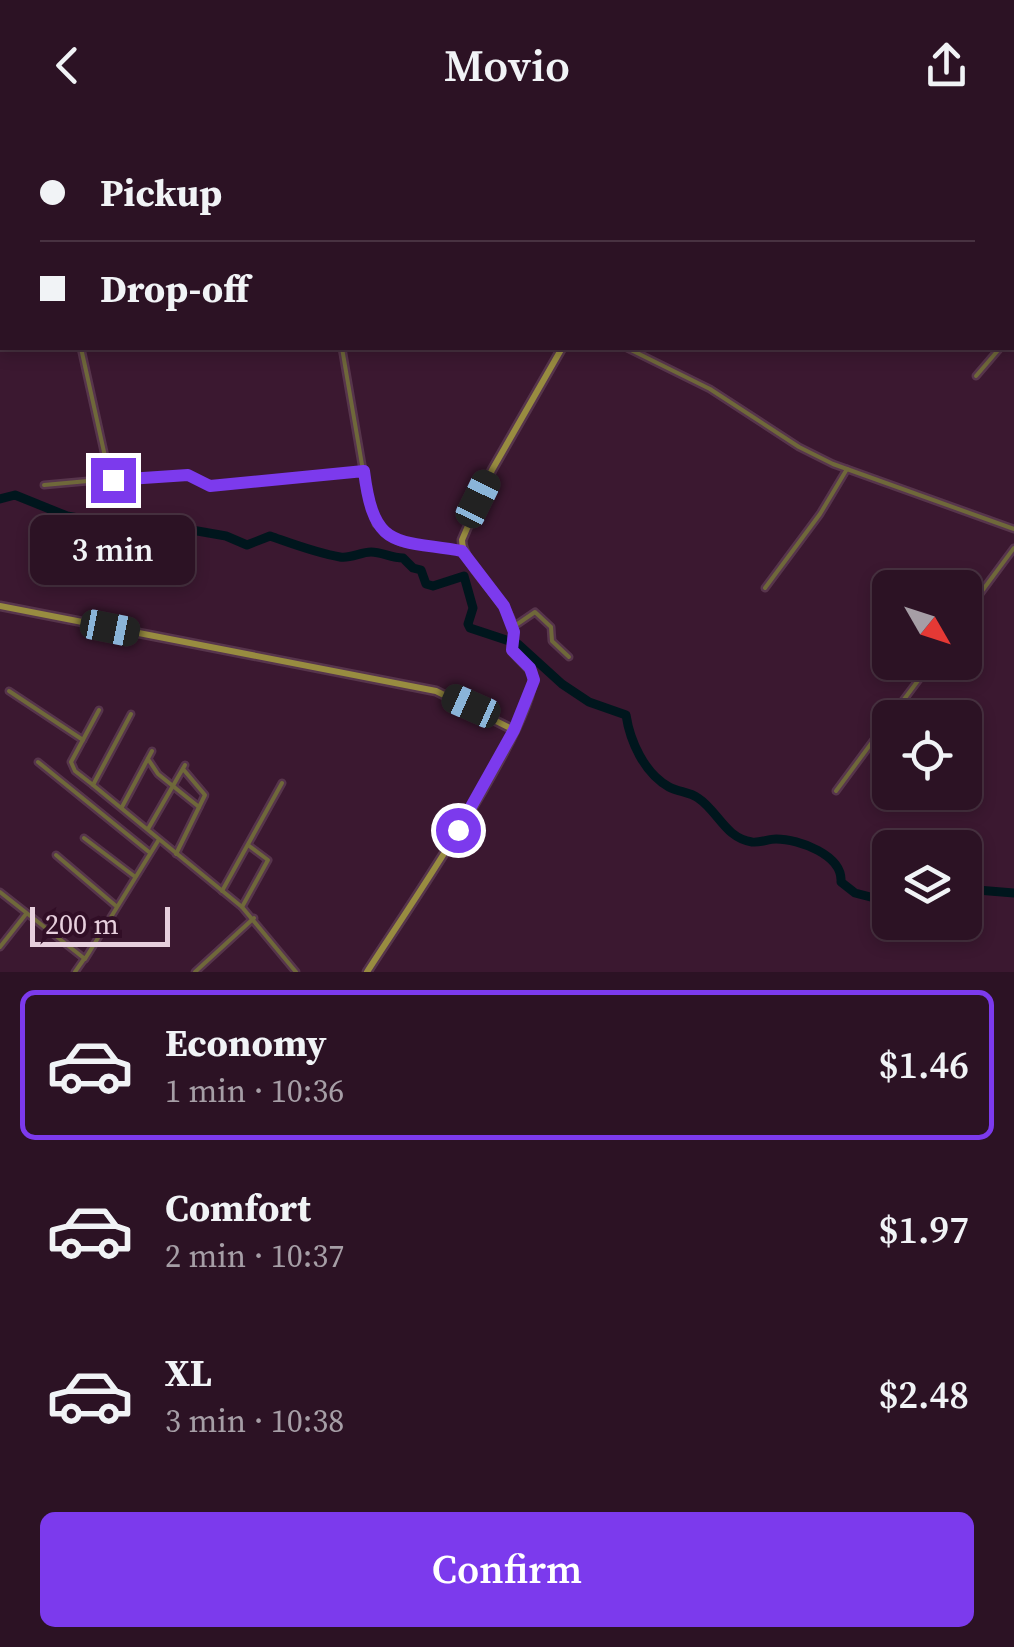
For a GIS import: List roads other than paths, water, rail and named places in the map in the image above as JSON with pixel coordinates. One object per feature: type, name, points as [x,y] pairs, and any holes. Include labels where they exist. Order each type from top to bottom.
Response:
[{"type":"street","points":[[82,350],[110,479]]},
{"type":"street","points":[[342,350],[376,524],[385,533],[410,544],[462,551],[496,592],[513,630],[513,652],[530,668],[534,680],[514,730],[474,804],[368,972]]},
{"type":"street","points":[[462,551],[465,530],[492,470],[561,350]]},
{"type":"street","points":[[632,350],[723,397],[799,447],[846,469],[1014,528]]},
{"type":"street","points":[[976,376],[998,350]]},
{"type":"street","points":[[764,588],[820,514],[846,469]]},
{"type":"street","points":[[44,485],[188,475],[210,486],[364,471]]},
{"type":"street","points":[[982,591],[1014,548]]},
{"type":"street","points":[[0,606],[436,691],[514,730]]},
{"type":"street","points":[[513,630],[535,612],[548,622],[552,640],[569,657]]},
{"type":"street","points":[[9,691],[82,740]]},
{"type":"street","points":[[99,710],[71,765],[158,841],[242,906],[296,972]]},
{"type":"street","points":[[92,784],[130,714]]},
{"type":"street","points":[[836,791],[872,742]]},
{"type":"street","points":[[122,807],[152,751]]},
{"type":"street","points":[[148,759],[158,774],[199,808]]},
{"type":"street","points":[[38,762],[148,852]]},
{"type":"street","points":[[148,829],[184,767],[205,793],[176,854]]},
{"type":"street","points":[[222,890],[282,783]]},
{"type":"street","points":[[84,838],[134,876]]},
{"type":"street","points":[[75,972],[158,841]]},
{"type":"street","points":[[242,906],[268,860],[248,845]]},
{"type":"street","points":[[56,855],[116,906]]},
{"type":"street","points":[[0,892],[84,958]]},
{"type":"street","points":[[0,947],[26,914]]},
{"type":"street","points":[[195,972],[254,918]]},
{"type":"waterway","points":[[0,499],[15,495],[67,516],[117,525],[147,545],[163,535],[173,537],[186,529],[226,536],[247,545],[270,536],[340,557],[371,552],[403,558],[421,570],[426,584],[433,586],[464,576],[473,608],[470,628],[518,644],[562,684],[589,702],[626,715],[640,756],[660,781],[698,798],[728,830],[743,839],[785,840],[818,850],[835,864],[841,882],[855,893],[872,897]]},
{"type":"waterway","points":[[982,890],[1014,893]]}]
